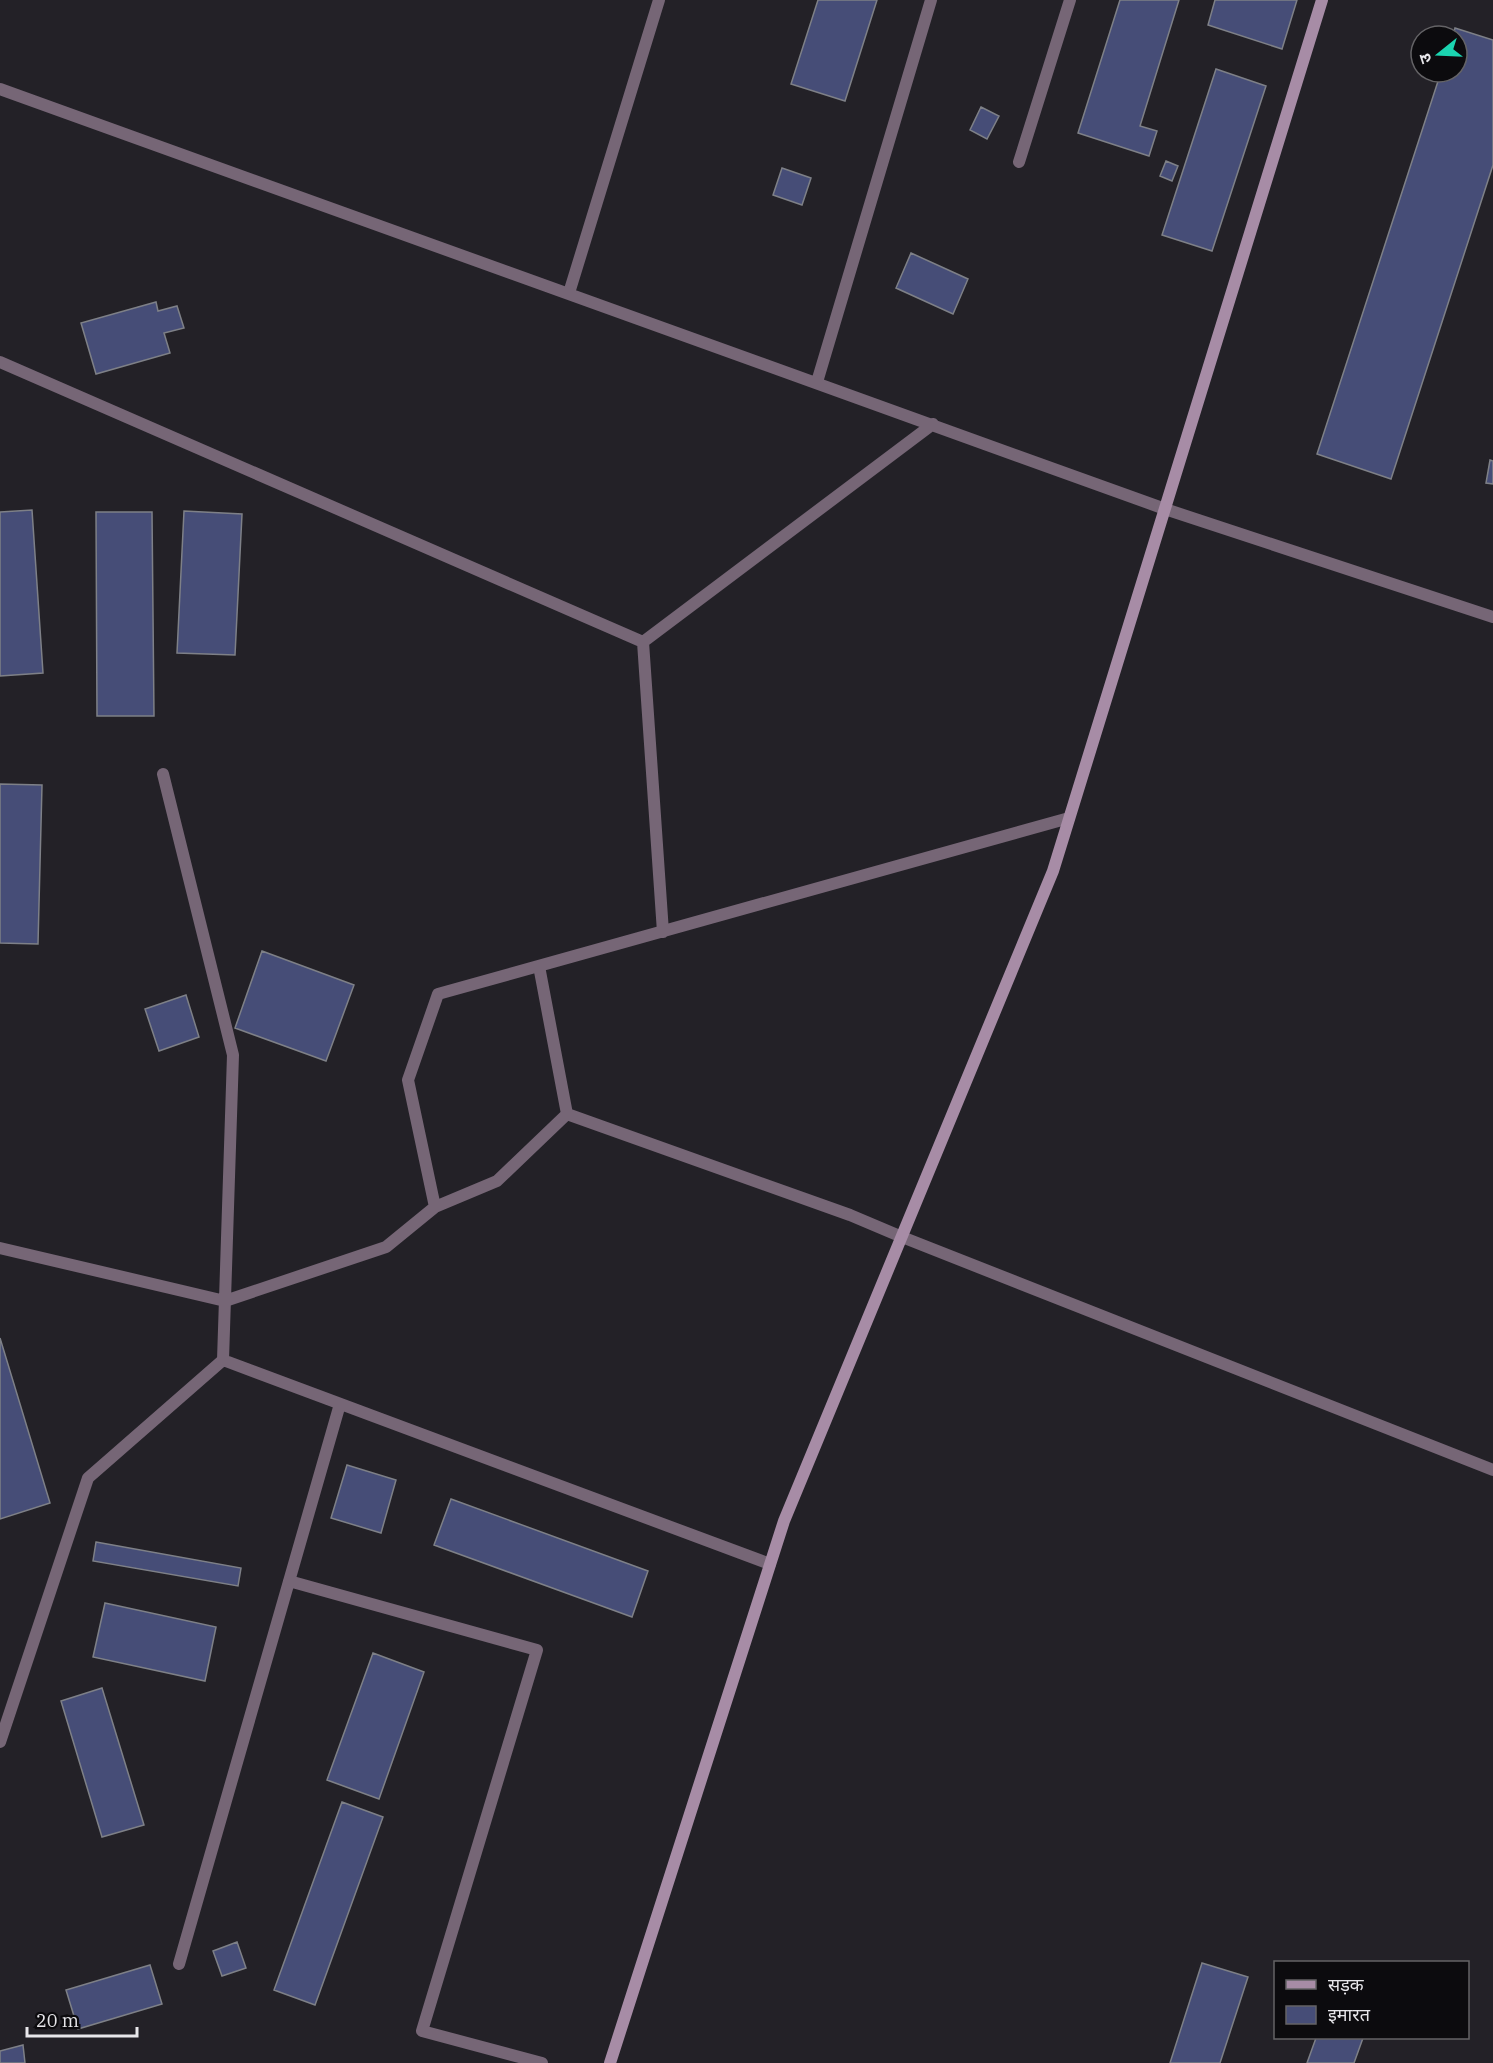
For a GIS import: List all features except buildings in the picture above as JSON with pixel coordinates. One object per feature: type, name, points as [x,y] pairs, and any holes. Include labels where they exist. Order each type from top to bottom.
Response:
[{"type":"street","points":[[569,293],[659,0]]},
{"type":"street","points":[[817,382],[931,0]]},
{"type":"street","points":[[1019,162],[1070,0]]},
{"type":"street","points":[[610,2063],[784,1521],[1053,871],[1322,0]]},
{"type":"street","points":[[0,88],[1165,509],[1493,617]]},
{"type":"street","points":[[0,362],[643,642]]},
{"type":"street","points":[[643,642],[933,424]]},
{"type":"street","points":[[643,642],[663,932]]},
{"type":"street","points":[[0,1742],[88,1478],[223,1360],[233,1055],[163,774]]},
{"type":"street","points":[[435,1207],[408,1080],[438,994],[1069,818]]},
{"type":"street","points":[[539,966],[567,1114]]},
{"type":"street","points":[[0,1248],[225,1300],[386,1247],[435,1207],[497,1181],[567,1114]]},
{"type":"street","points":[[567,1114],[850,1215],[1493,1470]]},
{"type":"street","points":[[223,1360],[770,1564]]},
{"type":"street","points":[[179,1964],[339,1404]]},
{"type":"street","points":[[289,1581],[537,1650],[422,2031],[542,2063]]}]
